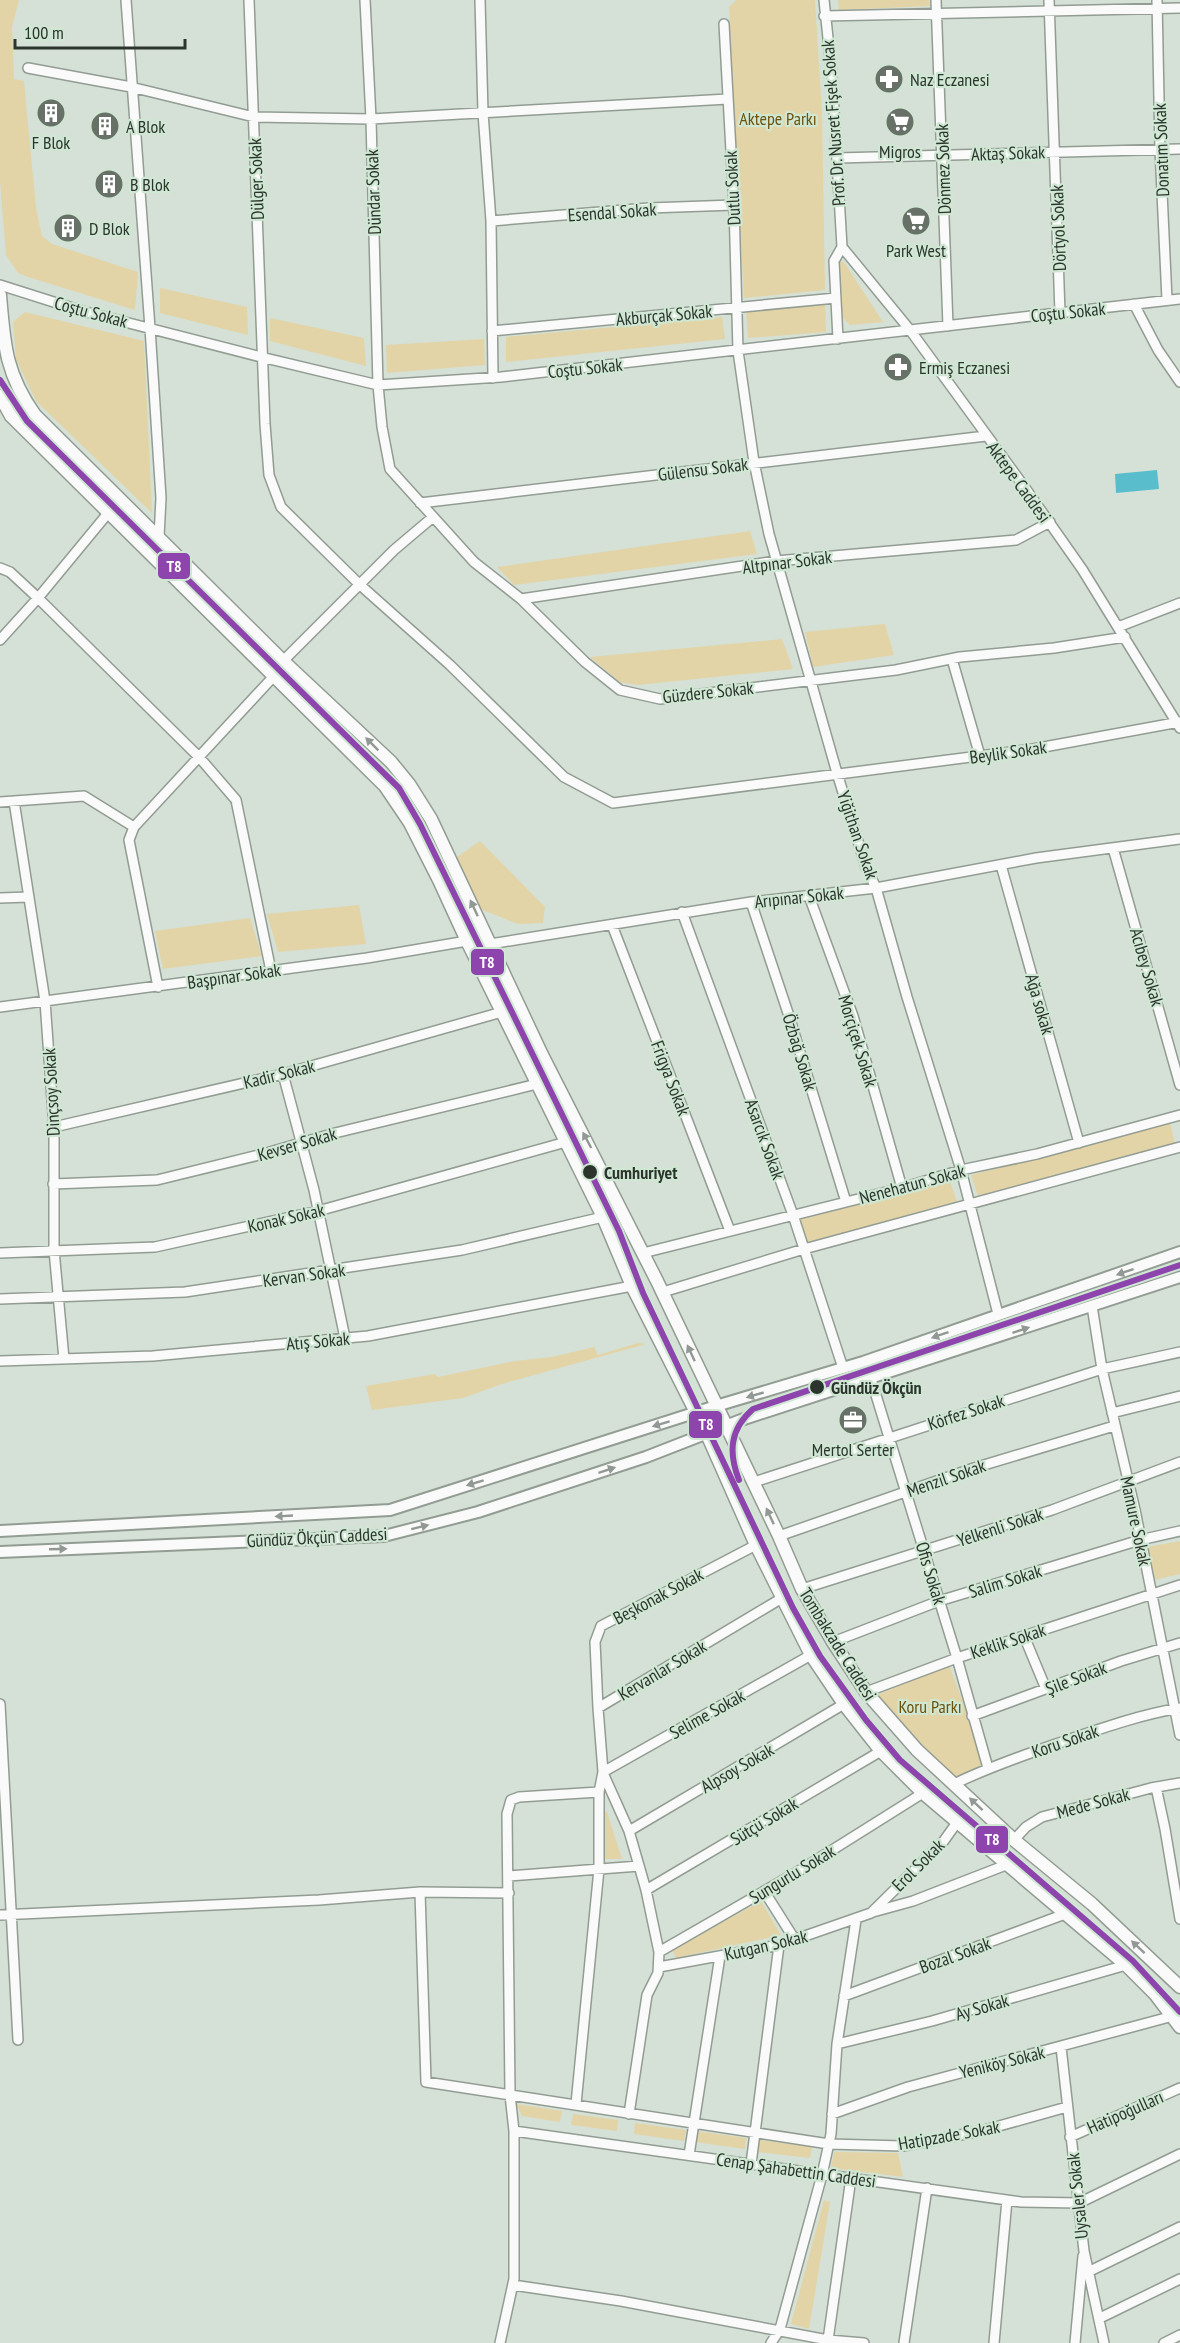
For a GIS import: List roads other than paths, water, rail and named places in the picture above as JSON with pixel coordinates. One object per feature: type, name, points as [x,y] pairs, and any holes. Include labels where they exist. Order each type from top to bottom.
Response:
[{"type":"main road","name":"Tombakzade Caddesi","points":[[0,295],[4,348],[14,380],[35,415],[284,661],[355,726],[409,784],[431,819],[542,1055],[663,1292],[754,1482],[802,1589],[866,1692],[917,1750],[1014,1840],[1092,1904],[1180,1987]]},
{"type":"main road","name":"Tombakzade Caddesi","points":[[0,396],[11,416],[385,786],[410,823],[439,879],[467,941],[603,1217],[632,1286],[706,1432],[756,1545],[812,1655],[844,1704],[881,1751],[923,1793],[1126,1965],[1155,1994],[1180,2027]]},
{"type":"street","points":[[126,0],[161,498],[159,537]]},
{"type":"street","name":"Dülger Sokak","points":[[249,0],[261,357],[269,475],[281,507],[359,584]]},
{"type":"street","name":"Dündar Sokak","points":[[365,0],[371,119],[378,385]]},
{"type":"street","points":[[480,0],[483,113],[491,221],[493,378]]},
{"type":"street","name":"Prof. Dr. Nusret Fişek Sokak","points":[[824,0],[832,76],[842,247],[834,261],[838,339]]},
{"type":"street","name":"Dönmez Sokak","points":[[936,0],[948,326]]},
{"type":"street","points":[[824,16],[1048,5],[1157,4],[1180,8]]},
{"type":"street","name":"Donatım Sokak","points":[[1157,4],[1160,149],[1167,300]]},
{"type":"street","name":"Dörtyol Sokak","points":[[1048,5],[1056,151],[1060,313]]},
{"type":"street","name":"Dutlu Sokak","points":[[724,24],[734,205],[738,351]]},
{"type":"street","points":[[28,68],[131,87],[254,117],[371,119],[728,99]]},
{"type":"street","name":"Aktaş Sokak","points":[[837,158],[1180,149]]},
{"type":"street","name":"Esendal Sokak","points":[[491,221],[649,208],[734,205]]},
{"type":"street","name":"Aktepe Caddesi","points":[[842,247],[910,330],[1050,522],[1179,724]]},
{"type":"street","name":"Coştu Sokak","points":[[0,285],[82,311],[378,385],[493,378],[1180,299]]},
{"type":"street","name":"Akburçak Sokak","points":[[492,331],[836,298]]},
{"type":"street","points":[[1134,304],[1158,350],[1180,382]]},
{"type":"street","name":"Yiğithan Sokak","points":[[738,351],[754,462],[776,561],[837,773],[866,867],[876,888],[961,1170],[998,1314]]},
{"type":"street","name":"Güzdere Sokak","points":[[378,385],[382,427],[390,469],[474,562],[521,599],[585,662],[620,690],[660,699],[896,670],[952,659],[1054,648],[1125,637]]},
{"type":"street","name":"Gülensu Sokak","points":[[420,503],[986,436]]},
{"type":"street","points":[[0,640],[109,512]]},
{"type":"street","points":[[284,661],[394,550],[433,517]]},
{"type":"street","name":"Altpınar Sokak","points":[[521,599],[776,561],[1016,540],[1050,522]]},
{"type":"street","points":[[0,568],[10,572],[38,598],[199,757],[236,800],[271,971]]},
{"type":"street","name":"Beylik Sokak","points":[[359,584],[450,665],[564,777],[613,803],[1033,749],[1179,724]]},
{"type":"street","points":[[1119,627],[1180,603]]},
{"type":"street","points":[[952,659],[980,756]]},
{"type":"street","points":[[158,987],[129,840],[134,827],[274,676]]},
{"type":"street","points":[[0,802],[84,796],[134,827]]},
{"type":"street","name":"Dinçsoy Sokak","points":[[14,801],[45,1001],[54,1127],[54,1250],[64,1359]]},
{"type":"street","name":"Arıpınar Sokak","points":[[490,944],[682,912],[876,888],[1000,865],[1180,839]]},
{"type":"street","name":"Acıbey Sokak","points":[[1113,848],[1180,1085]]},
{"type":"street","name":"Ağa sokak","points":[[1000,865],[1079,1143]]},
{"type":"street","name":"Morçiçek Sokak","points":[[809,896],[853,1016],[902,1188]]},
{"type":"street","points":[[0,898],[29,897]]},
{"type":"street","name":"Özbağ Sokak","points":[[750,902],[788,1013],[846,1202]]},
{"type":"street","name":"Asarcık Sokak","points":[[682,912],[793,1215],[843,1368]]},
{"type":"street","name":"Frigya Sokak","points":[[612,925],[730,1231]]},
{"type":"street","name":"Başpınar Sokak","points":[[0,1007],[158,987],[467,941]]},
{"type":"street","name":"Kadir Sokak","points":[[54,1127],[283,1074],[502,1012]]},
{"type":"street","points":[[283,1074],[318,1211],[345,1338]]},
{"type":"street","name":"Kevser Sokak","points":[[53,1184],[157,1180],[537,1084]]},
{"type":"street","name":"Nenehatun Sokak","points":[[644,1253],[902,1188],[961,1170],[1037,1154],[1180,1115]]},
{"type":"street","name":"Konak Sokak","points":[[0,1253],[155,1247],[318,1211],[566,1142]]},
{"type":"street","points":[[663,1292],[804,1249],[1180,1147]]},
{"type":"street","name":"Kervan Sokak","points":[[0,1299],[184,1292],[462,1250],[603,1217]]},
{"type":"street","name":"Gündüz Ökçün Caddesi","points":[[0,1531],[390,1510],[843,1368],[1180,1252]]},
{"type":"street","name":"Gündüz Ökçün Caddesi","points":[[0,1552],[384,1536],[478,1512],[646,1457],[725,1425],[1180,1277]]},
{"type":"street","name":"Atış Sokak","points":[[0,1361],[153,1356],[380,1334],[632,1286]]},
{"type":"street","name":"Mamure Sokak","points":[[1092,1306],[1114,1426],[1128,1481],[1162,1647],[1178,1709],[1180,1735]]},
{"type":"street","name":"Körfez Sokak","points":[[754,1482],[1102,1369],[1180,1352]]},
{"type":"street","name":"Ofis Sokak","points":[[871,1379],[925,1551],[988,1768]]},
{"type":"street","points":[[1112,1413],[1180,1396]]},
{"type":"street","name":"Menzil Sokak","points":[[779,1536],[974,1468],[1114,1426]]},
{"type":"street","name":"Yelkenli Sokak","points":[[802,1589],[1052,1510],[1180,1462]]},
{"type":"street","name":"Salim Sokak","points":[[833,1642],[939,1601],[1140,1540],[1180,1531]]},
{"type":"street","name":"Beşkonak Sokak","points":[[598,1708],[595,1642],[601,1626],[756,1545]]},
{"type":"street","name":"Keklik Sokak","points":[[866,1692],[957,1658],[1180,1586]]},
{"type":"street","name":"Kervanlar Sokak","points":[[603,1772],[598,1708],[782,1598]]},
{"type":"street","points":[[1024,1636],[1046,1689]]},
{"type":"street","name":"Şile Sokak","points":[[972,1716],[1162,1647],[1180,1643]]},
{"type":"street","name":"Selime Sokak","points":[[603,1772],[812,1655]]},
{"type":"street","points":[[0,1704],[5,1915],[18,2040]]},
{"type":"street","name":"Alpsoy Sokak","points":[[628,1831],[844,1704]]},
{"type":"street","name":"Koru Sokak","points":[[954,1784],[988,1768],[1121,1722],[1178,1709]]},
{"type":"street","name":"Sütçü Sokak","points":[[646,1890],[881,1751]]},
{"type":"street","points":[[576,2104],[599,1869],[599,1792],[603,1772]]},
{"type":"street","points":[[603,1772],[628,1831],[639,1866],[659,1952],[659,1966],[647,1995],[629,2114]]},
{"type":"street","name":"Mede Sokak","points":[[1014,1840],[1026,1827],[1042,1817],[1156,1787],[1180,1783]]},
{"type":"street","points":[[1156,1787],[1178,1886],[1180,1919]]},
{"type":"street","points":[[500,2343],[513,2285],[514,2131],[510,2095],[507,1814],[511,1800],[519,1797],[599,1792]]},
{"type":"street","name":"Sungurlu Sokak","points":[[659,1952],[764,1891],[923,1793]]},
{"type":"street","name":"Erol Sokak","points":[[874,1910],[943,1842],[958,1821]]},
{"type":"street","name":"Kutgan Sokak","points":[[659,1966],[778,1945],[856,1920],[874,1910],[913,1901],[1006,1865]]},
{"type":"street","points":[[509,1876],[639,1866]]},
{"type":"street","points":[[764,1891],[795,1940]]},
{"type":"street","points":[[5,1915],[319,1900],[420,1892],[509,1893]]},
{"type":"street","name":"Hatipzade Sokak","points":[[420,1892],[426,2082],[829,2144],[903,2146],[981,2131],[1066,2107]]},
{"type":"street","name":"Bozal Sokak","points":[[844,1996],[1065,1914]]},
{"type":"street","points":[[771,2343],[780,2329],[829,2144],[837,2044],[856,1920]]},
{"type":"street","points":[[750,2164],[778,1945]]},
{"type":"street","points":[[689,2155],[692,2124],[720,1956]]},
{"type":"street","name":"Ay Sokak","points":[[837,2044],[932,2021],[1126,1965]]},
{"type":"street","name":"Yeniköy Sokak","points":[[832,2114],[908,2087],[1173,2016]]},
{"type":"street","name":"Uysaler Sokak","points":[[1061,2047],[1083,2251],[1090,2271],[1104,2343]]},
{"type":"street","name":"Hatipoğulları","points":[[1070,2137],[1180,2088]]},
{"type":"street","name":"Cenap Şahabettin Caddesi","points":[[514,2131],[1007,2200],[1079,2203]]},
{"type":"street","points":[[1079,2203],[1180,2154]]},
{"type":"street","points":[[828,2340],[851,2178]]},
{"type":"street","points":[[904,2343],[927,2188]]},
{"type":"street","points":[[994,2343],[1007,2200]]},
{"type":"street","points":[[1090,2271],[1180,2227]]},
{"type":"street","points":[[1075,2343],[1083,2251]]},
{"type":"street","points":[[1100,2318],[1180,2279]]},
{"type":"street","points":[[513,2285],[621,2301],[780,2329],[828,2340],[864,2343]]},
{"type":"street","points":[[1164,2343],[1180,2335]]},
{"type":"water","points":[[1157,470],[1159,489],[1116,493],[1115,474]]},
{"type":"place","name":"Naz Eczanesi","points":[[889,79]]},
{"type":"place","name":"F Blok","points":[[51,113]]},
{"type":"place","name":"Migros","points":[[900,122]]},
{"type":"place","name":"A Blok","points":[[105,126]]},
{"type":"place","name":"B Blok","points":[[109,184]]},
{"type":"place","name":"Park West","points":[[916,221]]},
{"type":"place","name":"D Blok","points":[[68,228]]},
{"type":"place","name":"Ermiş Eczanesi","points":[[898,367]]},
{"type":"place","name":"Cumhuriyet","points":[[590,1172]]},
{"type":"place","name":"Gündüz Ökçün","points":[[817,1387]]},
{"type":"place","name":"Mertol Serter","points":[[853,1420]]},
{"type":"park label","name":"Aktepe Parkı","points":[[778,118]]},
{"type":"park label","name":"Koru Parkı","points":[[930,1706]]}]
